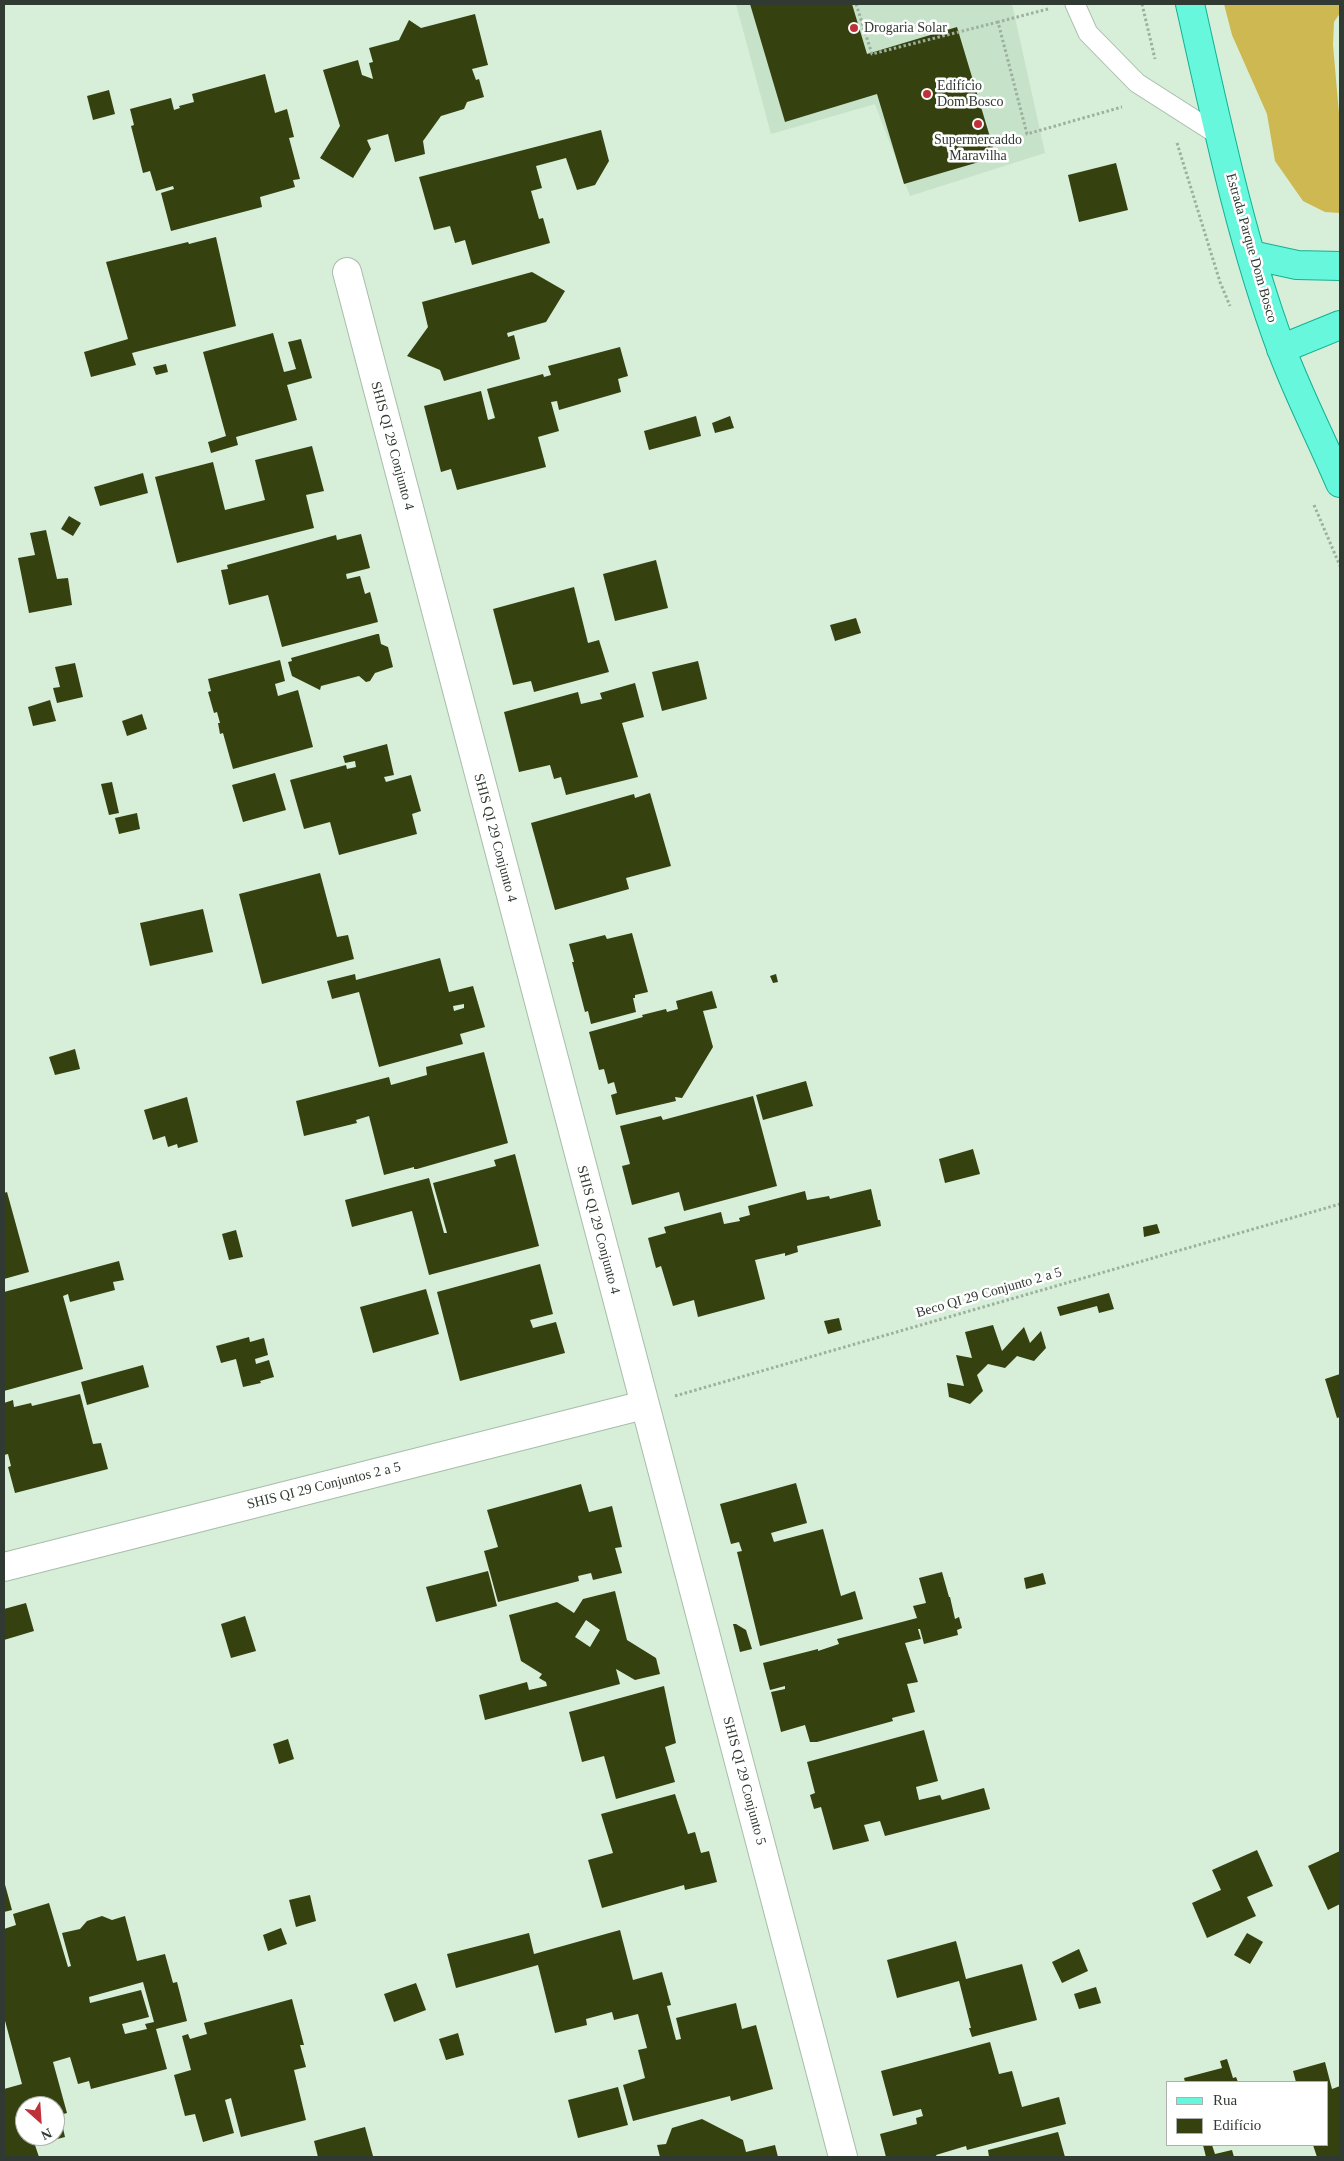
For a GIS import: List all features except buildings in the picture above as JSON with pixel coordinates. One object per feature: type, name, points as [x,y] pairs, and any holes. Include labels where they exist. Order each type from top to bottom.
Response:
[{"type":"main road","name":"Estrada Parque Dom Bosco","points":[[1190,4],[1220,136],[1251,255],[1281,348],[1340,483]]},
{"type":"main road","points":[[1251,255],[1297,265],[1340,266]]},
{"type":"main road","points":[[1281,348],[1340,325]]},
{"type":"street","name":"SHIS QI 29 Conjunto 4","points":[[347,272],[644,1405]]},
{"type":"street","name":"SHIS QI 29 Conjuntos 2 a 5","points":[[4,1566],[644,1405]]},
{"type":"street","name":"SHIS QI 29 Conjunto 5","points":[[644,1405],[843,2157]]},
{"type":"lane","points":[[1076,4],[1088,33],[1137,83],[1220,136]]},
{"type":"path","points":[[856,4],[872,54],[1050,8]]},
{"type":"path","points":[[998,22],[1027,134],[1126,106]]},
{"type":"path","name":"Beco QI 29 Conjunto 2 a 5","points":[[644,1405],[1340,1204]]},
{"type":"shaded area","points":[[736,4],[1012,4],[1045,153],[910,196],[875,104],[771,134]]},
{"type":"shaded area","points":[[1224,4],[1340,4],[1340,13],[1334,22],[1333,45],[1340,125],[1340,213],[1325,212],[1303,201],[1275,161],[1267,114],[1232,35]]},
{"type":"place","name":"Drogaria Solar","points":[[854,28]]},
{"type":"place","name":"Edifício Dom Bosco","points":[[927,94]]},
{"type":"place","name":"Supermercaddo Maravilha","points":[[978,124]]}]
